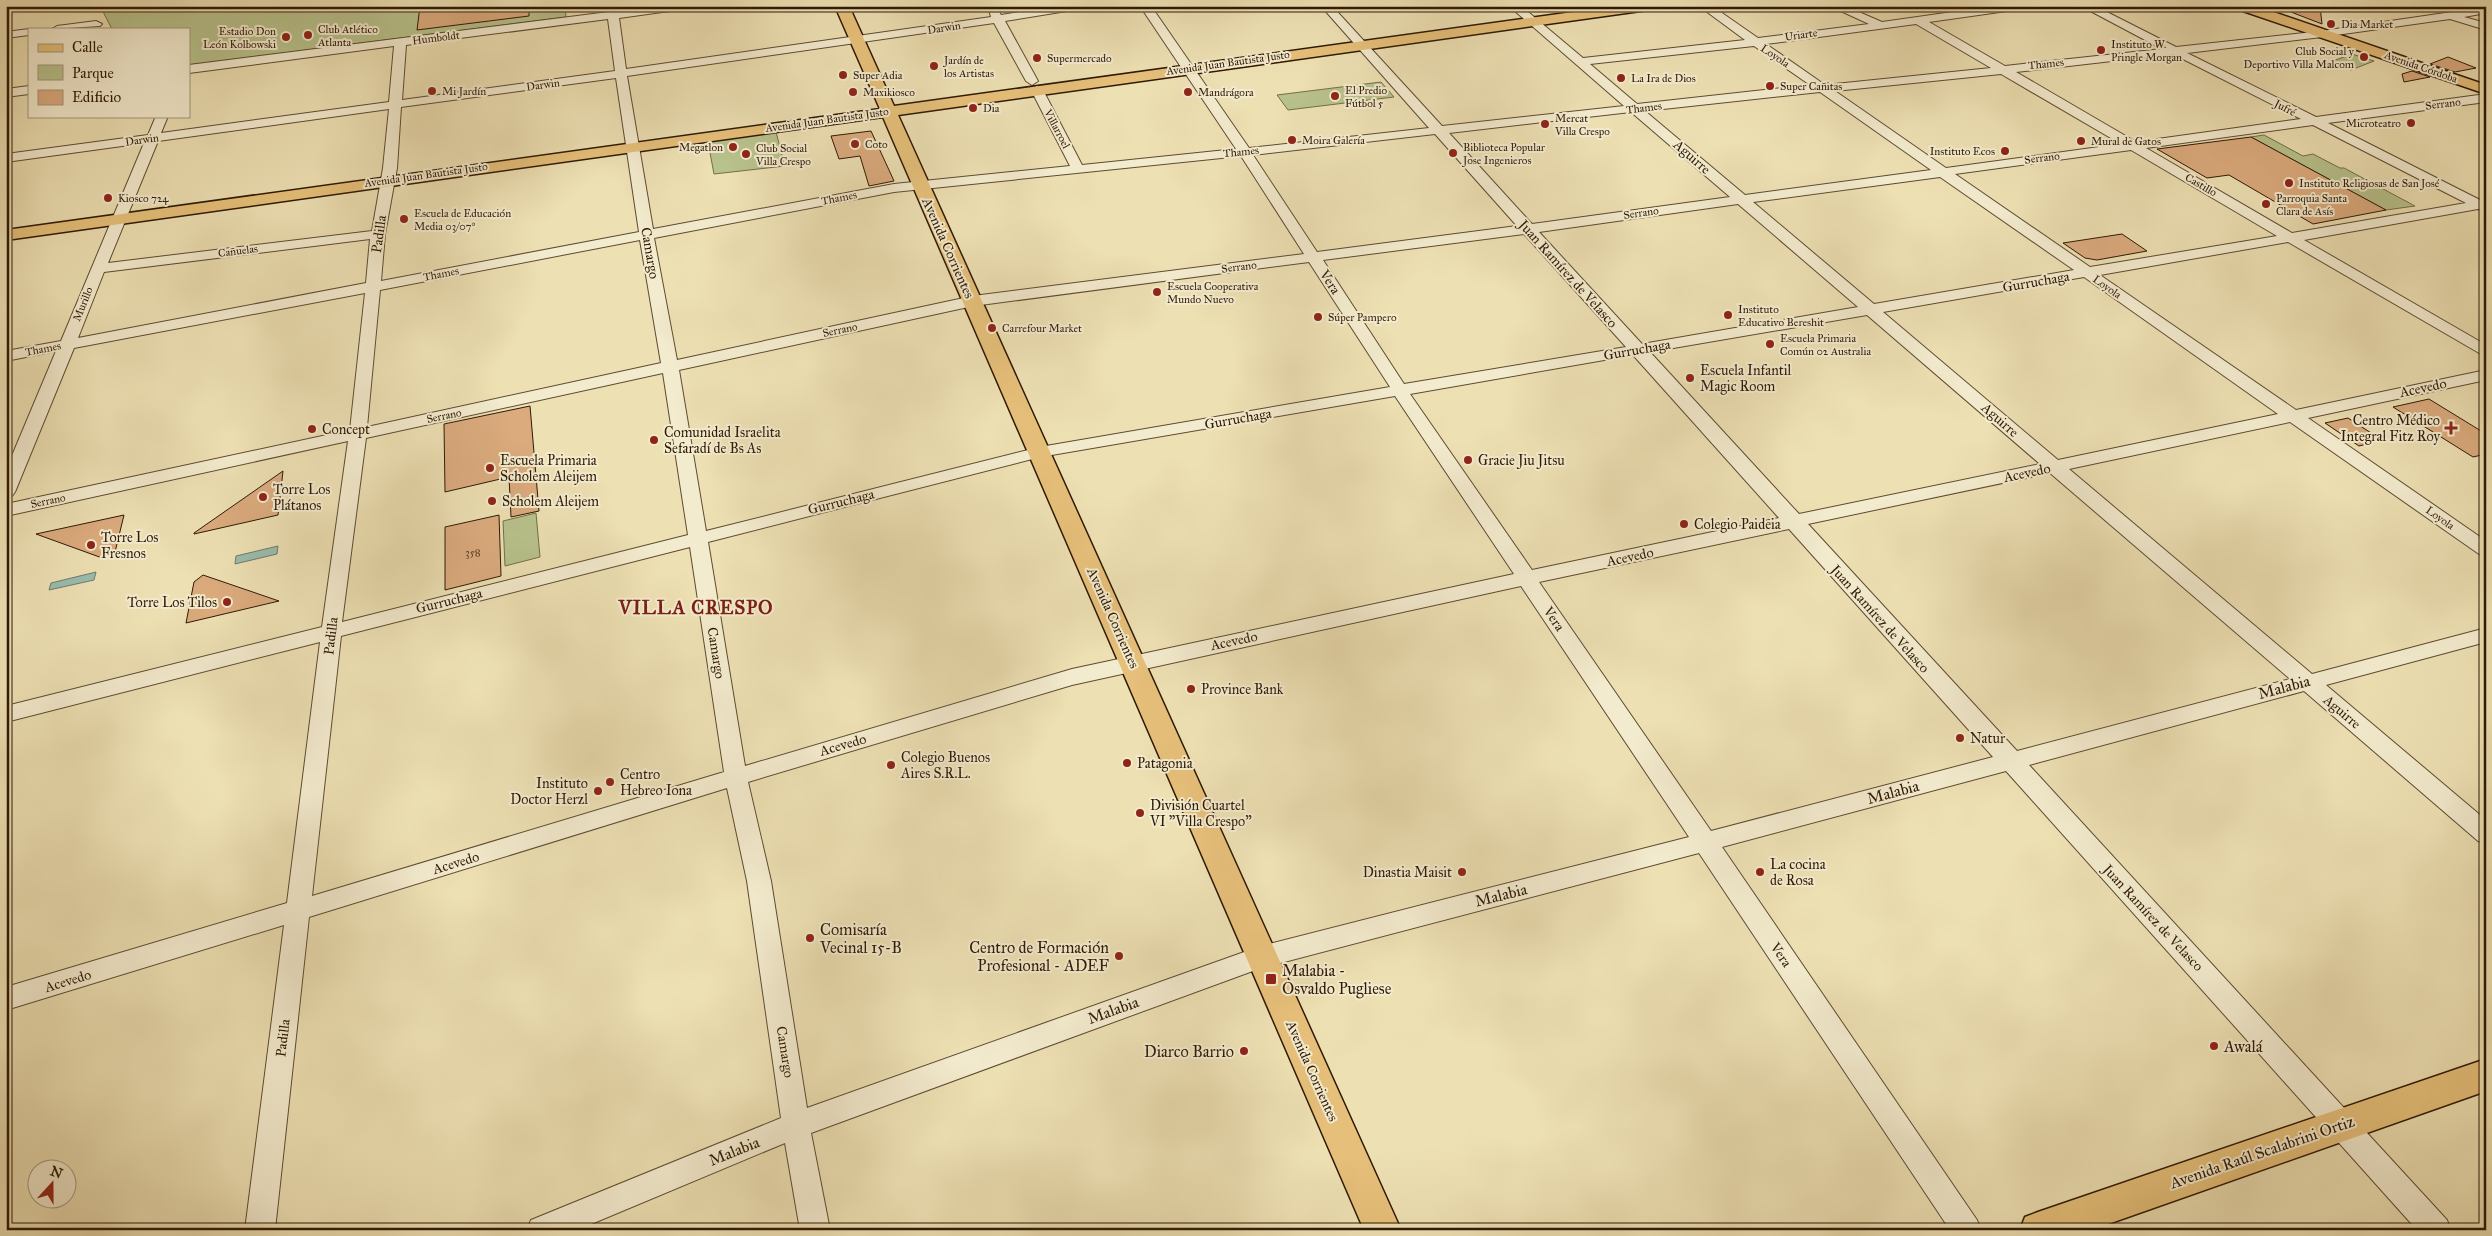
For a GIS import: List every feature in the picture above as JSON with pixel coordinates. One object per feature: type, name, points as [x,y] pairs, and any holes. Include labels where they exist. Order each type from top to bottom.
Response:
[{"type":"main road","name":"Avenida Corrientes","points":[[842,6],[1383,1230]]},
{"type":"main road","name":"Avenida Juan Bautista Justo","points":[[6,235],[122,212],[1358,41],[1575,6]]},
{"type":"main road","name":"Avenida Juan Bautista Justo","points":[[1523,14],[1648,6]]},
{"type":"main road","name":"Avenida Córdoba","points":[[2242,6],[2486,90]]},
{"type":"main road","name":"Avenida Juan Bautista Justo","points":[[6,221],[122,212]]},
{"type":"main road","name":"Avenida Raúl Scalabrini Ortiz","points":[[2038,1230],[2486,1075]]},
{"type":"street","name":"Humboldt","points":[[190,69],[684,6]]},
{"type":"street","name":"Villarroel","points":[[991,6],[1078,169]]},
{"type":"street","name":"Darwin","points":[[6,158],[857,41],[1079,6]]},
{"type":"street","name":"Vera","points":[[1146,6],[1245,152],[1401,392],[1966,1230]]},
{"type":"street","name":"Juan Ramírez de Velasco","points":[[1326,6],[1437,131],[2437,1230]]},
{"type":"street","name":"Loyola","points":[[1704,6],[2486,550]]},
{"type":"street","points":[[1835,6],[1879,24]]},
{"type":"street","name":"Uriarte","points":[[1581,62],[2021,6]]},
{"type":"street","name":"Jufré","points":[[2086,6],[2311,121],[2484,206]]},
{"type":"street","points":[[2422,6],[2486,27]]},
{"type":"street","name":"Thames","points":[[6,356],[894,188],[1245,152],[2322,34],[2486,10]]},
{"type":"street","name":"Aguirre","points":[[1523,14],[2486,834]]},
{"type":"street","name":"Camargo","points":[[613,16],[631,142],[670,367],[736,777],[759,881],[796,1125],[815,1230]]},
{"type":"street","name":"Castillo","points":[[1916,19],[2486,352]]},
{"type":"street","points":[[65,28],[96,24]]},
{"type":"street","points":[[6,34],[28,32]]},
{"type":"street","name":"Padilla","points":[[260,1230],[331,631],[358,434],[378,234],[389,175],[400,43]]},
{"type":"street","points":[[6,92],[28,90]]},
{"type":"street","name":"Serrano","points":[[6,510],[973,302],[2486,98]]},
{"type":"street","name":"Murillo","points":[[6,492],[161,118]]},
{"type":"street","name":"Gurruchaga","points":[[6,714],[1040,452],[2484,206]]},
{"type":"street","name":"Cañuelas","points":[[97,269],[378,234]]},
{"type":"street","name":"Acevedo","points":[[6,999],[736,777],[1072,678],[1133,663],[1526,578],[1794,523],[2486,375]]},
{"type":"street","name":"Malabia","points":[[541,1230],[796,1125],[1261,957],[1706,842],[2486,635]]},
{"type":"green space","name":"Club Atlético Atlanta","points":[[100,6],[565,6],[566,17],[190,65],[190,28],[111,28]]},
{"type":"green space","points":[[2352,54],[2374,61],[2351,70],[2330,62]]},
{"type":"green space","name":"El Predio Fútbol 5","points":[[1381,82],[1394,97],[1288,110],[1277,95]]},
{"type":"green space","name":"Club Social Villa Crespo","points":[[776,132],[785,166],[714,174],[708,142]]},
{"type":"green space","points":[[2264,135],[2303,156],[2313,154],[2340,168],[2344,168],[2415,206],[2386,210],[2251,137]]},
{"type":"green space","points":[[536,513],[540,557],[505,566],[503,521]]},
{"type":"shaded area","points":[[278,546],[277,554],[235,564],[236,556]]},
{"type":"shaded area","points":[[96,572],[94,580],[49,590],[51,583]]},
{"type":"building","points":[[420,6],[529,6],[529,16],[417,30]]},
{"type":"building","points":[[2320,6],[2322,24],[2278,7]]},
{"type":"building","points":[[2448,57],[2476,68],[2455,72],[2430,64]]},
{"type":"building","points":[[2412,71],[2430,77],[2404,82],[2402,74]]},
{"type":"building","points":[[871,131],[894,181],[869,186],[860,156],[839,159],[831,136]]},
{"type":"building","name":"Instituto Religiosas de San José","points":[[2251,137],[2386,210],[2313,224],[2229,175],[2207,178],[2157,149]]},
{"type":"building","points":[[2122,234],[2147,251],[2097,260],[2085,258],[2063,243]]},
{"type":"building","name":"Centro Médico Integral Fitz Roy","points":[[2429,399],[2486,434],[2486,454],[2473,457],[2393,407]]},
{"type":"building","name":"Escuela Primaria Scholem Aleijem","points":[[530,406],[539,511],[511,517],[509,477],[445,492],[444,424]]},
{"type":"building","points":[[2348,418],[2382,440],[2359,446],[2325,423]]},
{"type":"building","name":"Torre Los Plátanos","points":[[283,471],[278,515],[194,534],[194,533]]},
{"type":"building","name":"Torre Los Fresnos","points":[[124,515],[115,552],[105,559],[36,534]]},
{"type":"building","points":[[499,515],[501,576],[445,590],[445,527]]},
{"type":"building","name":"Torre Los Tilos","points":[[203,575],[279,601],[186,623],[194,582]]},
{"type":"place","name":"Dia Market","points":[[2331,24]]},
{"type":"place","name":"Club Atlético Atlanta","points":[[308,35]]},
{"type":"place","name":"Estadio Don León Kolbowski","points":[[286,37]]},
{"type":"place","name":"Instituto W. Pringle Morgan","points":[[2101,50]]},
{"type":"place","name":"Club Social y Deportivo Villa Malcom","points":[[2364,57]]},
{"type":"place","name":"Supermercado","points":[[1037,58]]},
{"type":"place","name":"Jardín de los Artistas","points":[[934,66]]},
{"type":"place","name":"Super Adia","points":[[843,75]]},
{"type":"place","name":"La Ira de Dios","points":[[1621,78]]},
{"type":"place","name":"Super Cañitas","points":[[1770,86]]},
{"type":"place","name":"Mi Jardín","points":[[432,91]]},
{"type":"place","name":"Maxikiosco","points":[[853,92]]},
{"type":"place","name":"Mandrágora","points":[[1188,92]]},
{"type":"place","name":"El Predio Fútbol 5","points":[[1335,96]]},
{"type":"place","name":"Dia","points":[[973,108]]},
{"type":"place","name":"Microteatro","points":[[2411,123]]},
{"type":"place","name":"Mercat Villa Crespo","points":[[1545,124]]},
{"type":"place","name":"Moira Galería","points":[[1292,140]]},
{"type":"place","name":"Mural de Gatos","points":[[2081,141]]},
{"type":"place","name":"Coto","points":[[855,144]]},
{"type":"place","name":"Megatlon","points":[[733,147]]},
{"type":"place","name":"Instituto Ecos","points":[[2005,151]]},
{"type":"place","name":"Biblioteca Popular Jose Ingenieros","points":[[1453,153]]},
{"type":"place","name":"Club Social Villa Crespo","points":[[746,154]]},
{"type":"place","name":"Instituto Religiosas de San José","points":[[2289,183]]},
{"type":"place","name":"Kiosco 724","points":[[108,198]]},
{"type":"place","name":"Parroquia Santa Clara de Asís","points":[[2266,204]]},
{"type":"place","name":"Escuela de Educación Media 03/07°","points":[[404,219]]},
{"type":"place","name":"Escuela Cooperativa Mundo Nuevo","points":[[1157,292]]},
{"type":"place","name":"Instituto Educativo Bereshit","points":[[1728,315]]},
{"type":"place","name":"Súper Pampero","points":[[1318,317]]},
{"type":"place","name":"Carrefour Market","points":[[992,328]]},
{"type":"place","name":"Escuela Primaria Común 02 Australia","points":[[1770,344]]},
{"type":"place","name":"Escuela Infantil Magic Room","points":[[1690,378]]},
{"type":"place","name":"Centro Médico Integral Fitz Roy","points":[[2451,428]]},
{"type":"place","name":"Concept","points":[[312,429]]},
{"type":"place","name":"Comunidad Israelita Sefaradí de Bs As","points":[[654,440]]},
{"type":"place","name":"Gracie Jiu Jitsu","points":[[1468,460]]},
{"type":"place","name":"Escuela Primaria Scholem Aleijem","points":[[490,468]]},
{"type":"place","name":"Torre Los Plátanos","points":[[263,497]]},
{"type":"place","name":"Scholem Aleijem","points":[[492,501]]},
{"type":"place","name":"Colegio Paideia","points":[[1684,524]]},
{"type":"place","name":"Torre Los Fresnos","points":[[91,545]]},
{"type":"place","name":"Torre Los Tilos","points":[[227,602]]},
{"type":"place","name":"Province Bank","points":[[1191,689]]},
{"type":"place","name":"Natur","points":[[1960,738]]},
{"type":"place","name":"Patagonia","points":[[1127,763]]},
{"type":"place","name":"Colegio Buenos Aires S.R.L.","points":[[891,765]]},
{"type":"place","name":"Centro Hebreo Iona","points":[[610,782]]},
{"type":"place","name":"Instituto Doctor Herzl","points":[[598,791]]},
{"type":"place","name":"División Cuartel VI \"Villa Crespo\"","points":[[1140,813]]},
{"type":"place","name":"Dinastia Maisit","points":[[1462,872]]},
{"type":"place","name":"La cocina de Rosa","points":[[1760,872]]},
{"type":"place","name":"Comisaría Vecinal 15-B","points":[[810,938]]},
{"type":"place","name":"Centro de Formación Profesional - ADEF","points":[[1119,956]]},
{"type":"place","name":"Malabia - Osvaldo Pugliese","points":[[1271,979]]},
{"type":"place","name":"Awalá","points":[[2214,1046]]},
{"type":"place","name":"Diarco Barrio","points":[[1244,1051]]},
{"type":"district","name":"VILLA CRESPO","points":[[696,607]]}]
